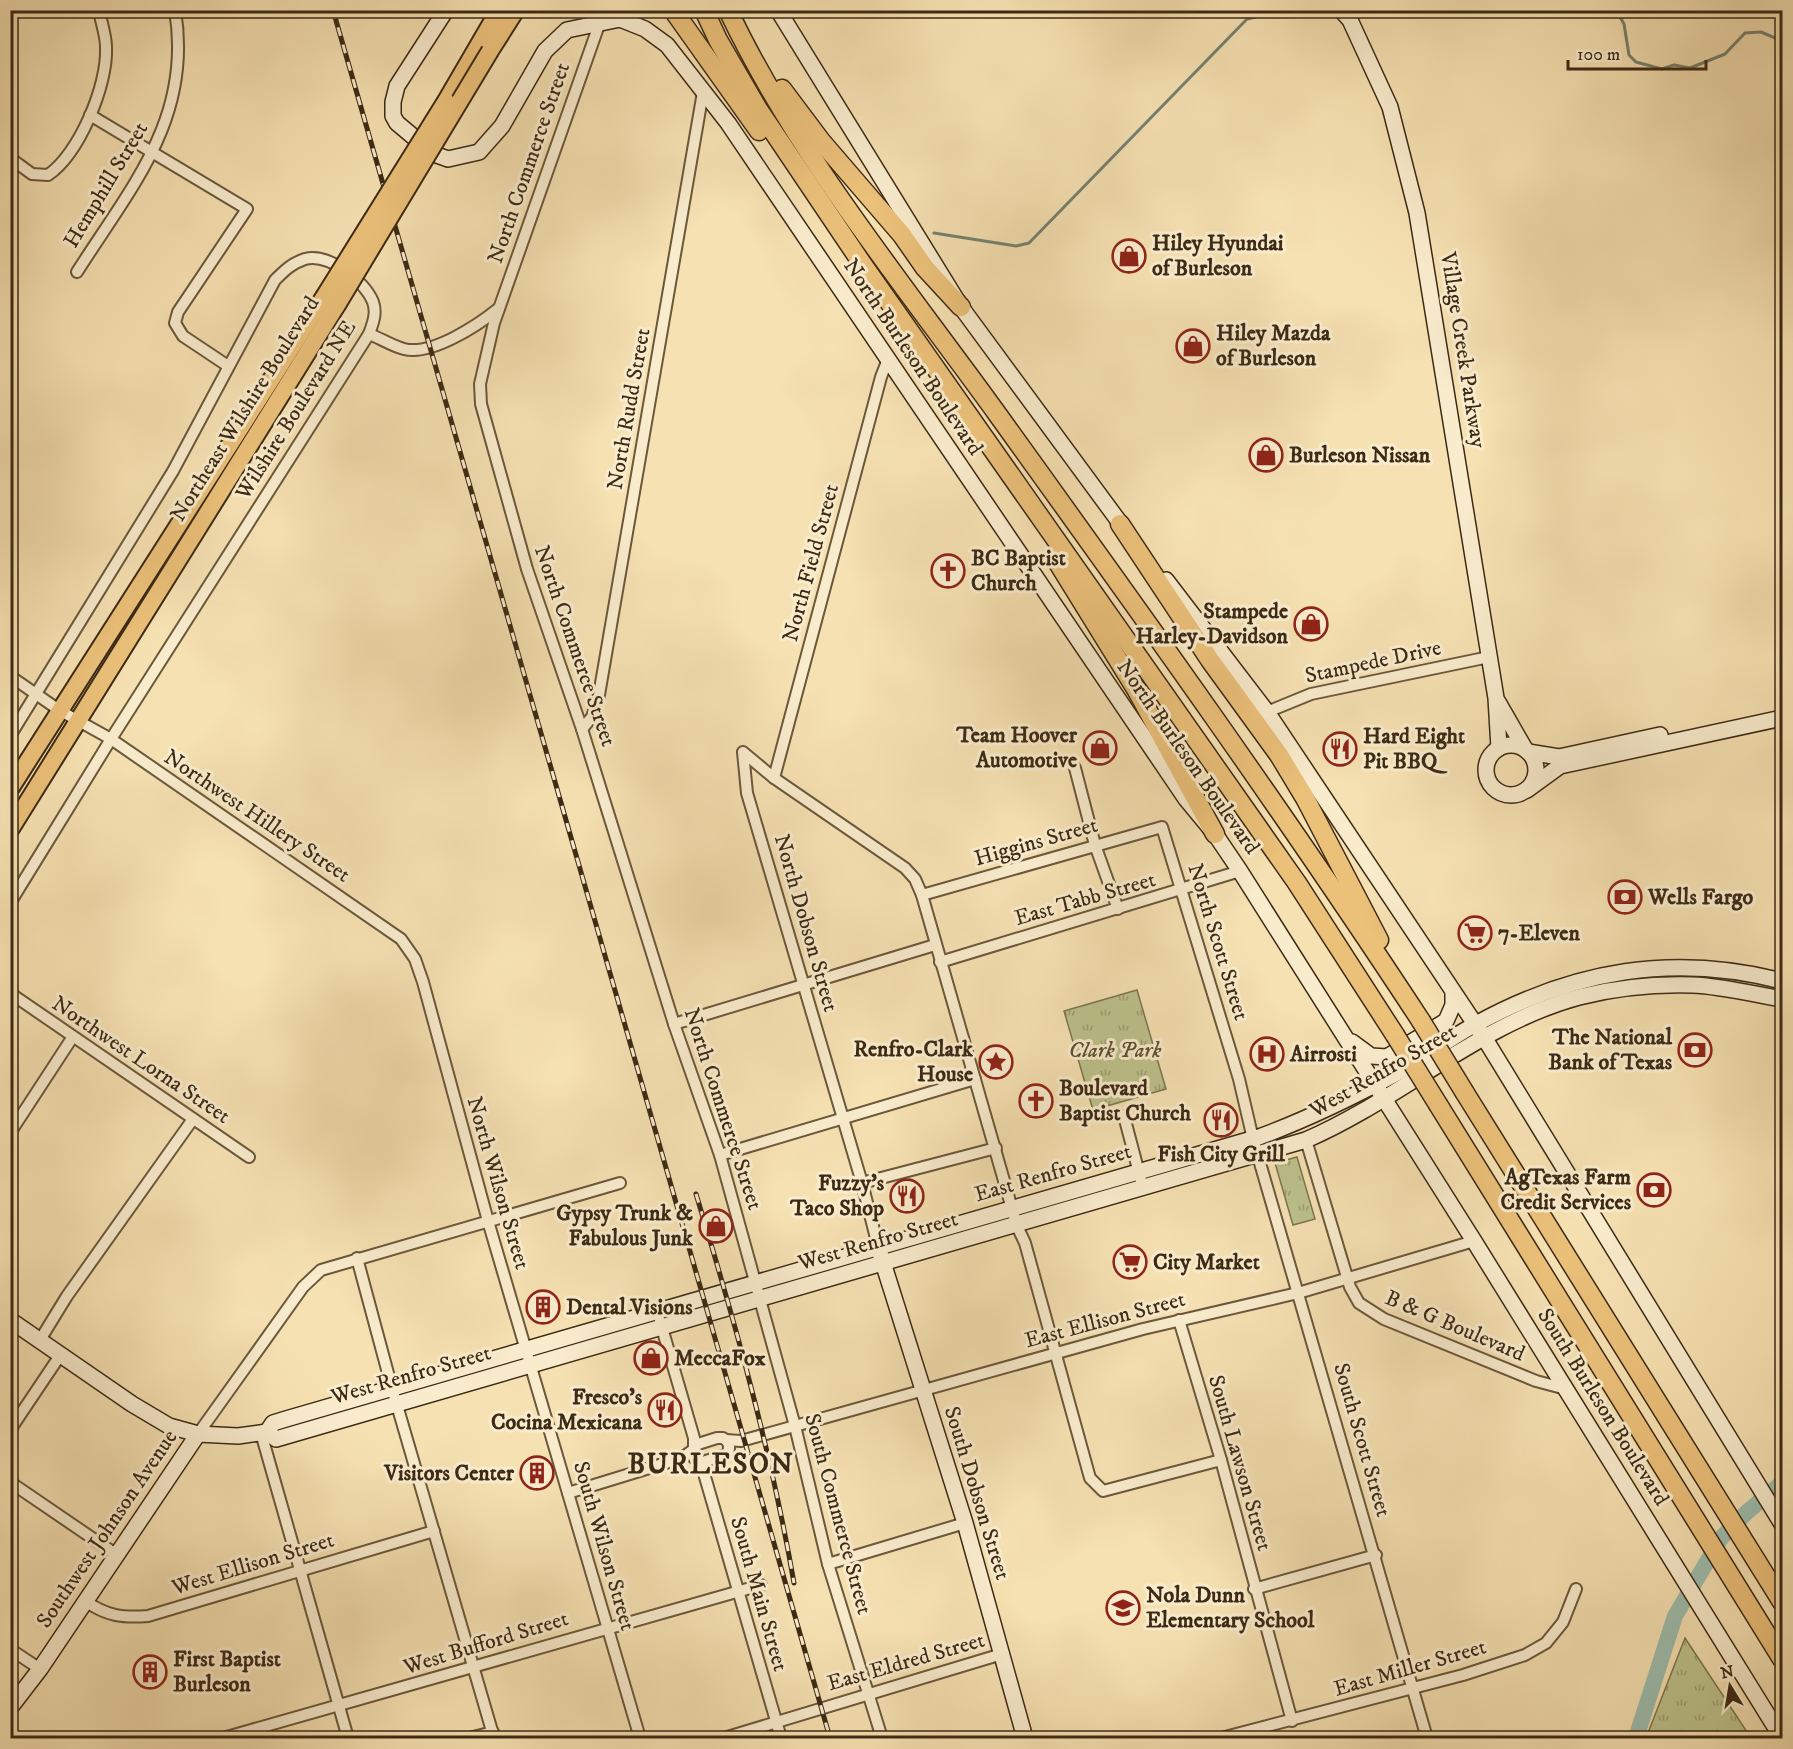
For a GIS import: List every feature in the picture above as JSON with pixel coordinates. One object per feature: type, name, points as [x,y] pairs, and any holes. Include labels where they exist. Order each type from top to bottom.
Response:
[{"type":"highway","points":[[673,10],[828,230],[844,250],[861,262]]},
{"type":"highway","points":[[704,10],[718,40],[759,109],[861,262],[1296,883],[1395,1035],[1782,1659]]},
{"type":"highway","points":[[728,10],[754,66],[828,179],[1247,763],[1421,1022],[1782,1602]]},
{"type":"highway","points":[[734,10],[800,115],[902,235],[925,268],[961,307]]},
{"type":"highway","points":[[965,412],[968,427],[1037,529],[1136,689],[1215,834]]},
{"type":"highway","points":[[1120,524],[1210,660],[1279,755],[1305,798],[1421,1022]]},
{"type":"main road","name":"North Burleson Boulevard","points":[[446,10],[398,86],[393,102],[393,116],[404,131],[434,154],[448,159],[479,152],[490,142],[545,51],[567,30],[620,19],[645,29],[667,45],[768,180],[1186,799],[1215,834],[1384,1099]]},
{"type":"main road","name":"Northeast Wilshire Boulevard","points":[[10,830],[330,301],[499,10]]},
{"type":"main road","name":"Northeast Wilshire Boulevard","points":[[10,789],[59,710],[330,301],[516,10]]},
{"type":"main road","points":[[778,10],[961,307],[1120,524],[1152,562],[1267,712],[1485,1039],[1782,1524]]},
{"type":"main road","name":"Village Creek Parkway","points":[[1347,14],[1390,106],[1409,172],[1496,698],[1498,748],[1488,761],[1486,769],[1490,785],[1503,795],[1512,796],[1527,790],[1533,784],[1537,769],[1496,698]]},
{"type":"main road","points":[[1498,748],[1512,745],[1527,751],[1559,757],[1595,747],[1756,715],[1782,706]]},
{"type":"main road","points":[[1527,790],[1560,766],[1782,718]]},
{"type":"main road","points":[[1475,1024],[1526,1001],[1587,979],[1654,967],[1709,967],[1782,981]]},
{"type":"main road","points":[[1578,997],[1586,990],[1595,987],[1648,977],[1654,973],[1654,967]]},
{"type":"main road","points":[[1485,1039],[1515,1022],[1578,997],[1636,988],[1694,985],[1782,999]]},
{"type":"main road","points":[[1345,1037],[1371,1056],[1387,1057],[1446,1021],[1454,1005],[1453,992]]},
{"type":"main road","name":"West Renfro Street","points":[[1374,1084],[1475,1024]]},
{"type":"main road","name":"West Renfro Street","points":[[10,1320],[132,1404],[169,1426],[198,1434],[238,1436],[264,1433],[273,1423],[286,1419],[394,1395],[527,1357],[662,1327],[882,1262],[1017,1226],[1143,1188],[1255,1146],[1305,1140],[1343,1124],[1485,1039]]},
{"type":"main road","name":"East Renfro Street","points":[[703,1297],[1138,1172],[1255,1146],[1374,1084]]},
{"type":"main road","name":"South Burleson Boulevard","points":[[1384,1099],[1782,1738]]},
{"type":"main road","name":"South Dobson Street","points":[[878,1246],[964,1523],[1025,1738]]},
{"type":"main road","name":"West Renfro Street","points":[[527,1357],[657,1310],[703,1297]]},
{"type":"main road","name":"Southwest Johnson Avenue","points":[[10,1708],[40,1669],[198,1434]]},
{"type":"street","points":[[10,158],[32,174],[48,175],[60,167],[90,115],[104,79],[106,46],[99,10]]},
{"type":"street","name":"Hemphill Street","points":[[76,272],[152,153],[168,120],[178,79],[180,41],[175,10]]},
{"type":"street","name":"North Commerce Street","points":[[600,22],[499,308],[484,365],[481,404],[526,569],[582,729],[675,1024],[720,1155],[758,1299]]},
{"type":"street","name":"North Rudd Street","points":[[582,729],[592,717],[599,695],[703,92]]},
{"type":"street","points":[[90,115],[247,209],[178,312],[175,323],[183,336],[228,366]]},
{"type":"street","name":"Wilshire Boulevard NE","points":[[10,736],[173,471],[275,280],[289,266],[308,258],[329,262],[349,274],[368,291],[374,303],[374,320],[369,334],[111,739],[10,903]]},
{"type":"street","points":[[369,334],[402,349],[431,346],[464,333],[499,308]]},
{"type":"street","name":"North Field Street","points":[[774,778],[878,387],[888,359]]},
{"type":"street","name":"Stampede Drive","points":[[1267,712],[1311,694],[1489,657]]},
{"type":"street","name":"Northwest Hillery Street","points":[[10,676],[59,710],[111,739],[401,939],[415,959],[434,1027]]},
{"type":"street","name":"North Dobson Street","points":[[774,778],[743,752],[747,793],[844,1119],[878,1246]]},
{"type":"street","points":[[1075,768],[1095,845],[1118,909]]},
{"type":"street","points":[[774,778],[905,868],[915,879],[922,895],[1017,1226],[1056,1352],[1090,1478],[1103,1491],[1221,1460]]},
{"type":"street","name":"Higgins Street","points":[[922,895],[1162,827]]},
{"type":"street","name":"North Scott Street","points":[[1162,827],[1239,1079],[1255,1146]]},
{"type":"street","name":"East Tabb Street","points":[[940,962],[1240,871]]},
{"type":"street","points":[[675,1024],[935,945]]},
{"type":"street","name":"Northwest Lorna Street","points":[[10,993],[72,1038],[249,1157]]},
{"type":"street","name":"North Wilson Street","points":[[434,1027],[527,1357]]},
{"type":"street","points":[[10,1133],[72,1038]]},
{"type":"street","points":[[720,1155],[975,1079]]},
{"type":"street","points":[[1124,1116],[1143,1188]]},
{"type":"street","points":[[40,1340],[67,1296],[93,1263],[193,1119]]},
{"type":"street","name":"B & G Boulevard","points":[[1305,1140],[1347,1278],[1359,1303],[1379,1316],[1536,1381],[1566,1389]]},
{"type":"street","name":"South Scott Street","points":[[1255,1146],[1376,1556],[1427,1738]]},
{"type":"street","points":[[862,1183],[996,1148]]},
{"type":"street","points":[[198,1434],[311,1277],[321,1270],[620,1183]]},
{"type":"street","name":"East Ellison Street","points":[[568,1492],[695,1455],[717,1438],[743,1441],[1056,1352],[1179,1320],[1298,1293],[1474,1241]]},
{"type":"street","points":[[357,1258],[394,1395],[494,1735],[469,1738]]},
{"type":"street","name":"South Commerce Street","points":[[758,1299],[795,1426],[828,1564],[882,1738]]},
{"type":"street","name":"South Main Street","points":[[657,1310],[694,1438],[695,1455],[703,1470],[781,1738]]},
{"type":"street","name":"South Lawson Street","points":[[1179,1320],[1221,1460],[1254,1589],[1292,1721]]},
{"type":"street","points":[[10,1431],[61,1354]]},
{"type":"street","name":"South Wilson Street","points":[[527,1357],[640,1738]]},
{"type":"street","points":[[264,1433],[298,1571],[348,1738]]},
{"type":"street","points":[[726,1440],[729,1446],[728,1452]]},
{"type":"street","name":"East Ellison Street","points":[[695,1455],[705,1462],[728,1452],[743,1441]]},
{"type":"street","points":[[10,1482],[117,1555]]},
{"type":"street","points":[[828,1564],[964,1523]]},
{"type":"street","name":"West Ellison Street","points":[[86,1601],[105,1614],[125,1618],[148,1616],[434,1532]]},
{"type":"street","points":[[1254,1589],[1376,1556]]},
{"type":"street","name":"West Bufford Street","points":[[223,1738],[761,1585]]},
{"type":"street","name":"East Miller Street","points":[[1221,1738],[1413,1688],[1525,1655],[1546,1642],[1563,1622],[1576,1589]]},
{"type":"street","points":[[10,1649],[40,1669]]},
{"type":"street","name":"East Eldred Street","points":[[724,1738],[1002,1654]]},
{"type":"green space","name":"Clark Park","points":[[1137,990],[1166,1089],[1093,1110],[1064,1011]]},
{"type":"green space","points":[[1297,1157],[1315,1219],[1293,1225],[1275,1163]]},
{"type":"green space","points":[[1685,1638],[1751,1738],[1646,1738]]},
{"type":"waterway","points":[[934,233],[1016,246],[1029,243],[1247,19],[1256,17],[1262,10]]},
{"type":"waterway","points":[[1616,10],[1624,24],[1629,55],[1636,62],[1662,69],[1674,65],[1690,68],[1725,54],[1745,33],[1761,32],[1782,41]]},
{"type":"waterway","points":[[1636,1738],[1675,1616],[1721,1538],[1747,1512],[1782,1483]]},
{"type":"railway","points":[[333,10],[830,1738]]},
{"type":"railway","points":[[696,1194],[751,1387],[794,1583]]},
{"type":"place","name":"Hiley Hyundai of Burleson","points":[[1129,256]]},
{"type":"place","name":"Hiley Mazda of Burleson","points":[[1193,346]]},
{"type":"place","name":"Burleson Nissan","points":[[1266,455]]},
{"type":"place","name":"BC Baptist Church","points":[[948,571]]},
{"type":"place","name":"Stampede Harley-Davidson","points":[[1311,624]]},
{"type":"place","name":"Team Hoover Automotive","points":[[1100,748]]},
{"type":"place","name":"Hard Eight Pit BBQ","points":[[1340,749]]},
{"type":"place","name":"Wells Fargo","points":[[1625,897]]},
{"type":"place","name":"7-Eleven","points":[[1475,933]]},
{"type":"place","name":"The National Bank of Texas","points":[[1695,1050]]},
{"type":"place","name":"Airrosti","points":[[1267,1054]]},
{"type":"place","name":"Renfro-Clark House","points":[[996,1062]]},
{"type":"place","name":"Boulevard Baptist Church","points":[[1036,1101]]},
{"type":"place","name":"Fish City Grill","points":[[1221,1120]]},
{"type":"place","name":"AgTexas Farm Credit Services","points":[[1654,1190]]},
{"type":"place","name":"Fuzzy's Taco Shop","points":[[907,1196]]},
{"type":"place","name":"Gypsy Trunk & Fabulous Junk","points":[[716,1226]]},
{"type":"place","name":"City Market","points":[[1130,1262]]},
{"type":"place","name":"Dental Visions","points":[[543,1307]]},
{"type":"place","name":"MeccaFox","points":[[651,1358]]},
{"type":"place","name":"Fresco's Cocina Mexicana","points":[[665,1410]]},
{"type":"place","name":"Visitors Center","points":[[537,1473]]},
{"type":"place","name":"Nola Dunn Elementary School","points":[[1123,1608]]},
{"type":"place","name":"First Baptist Burleson","points":[[150,1672]]},
{"type":"district","name":"BURLESON","points":[[711,1464]]}]
